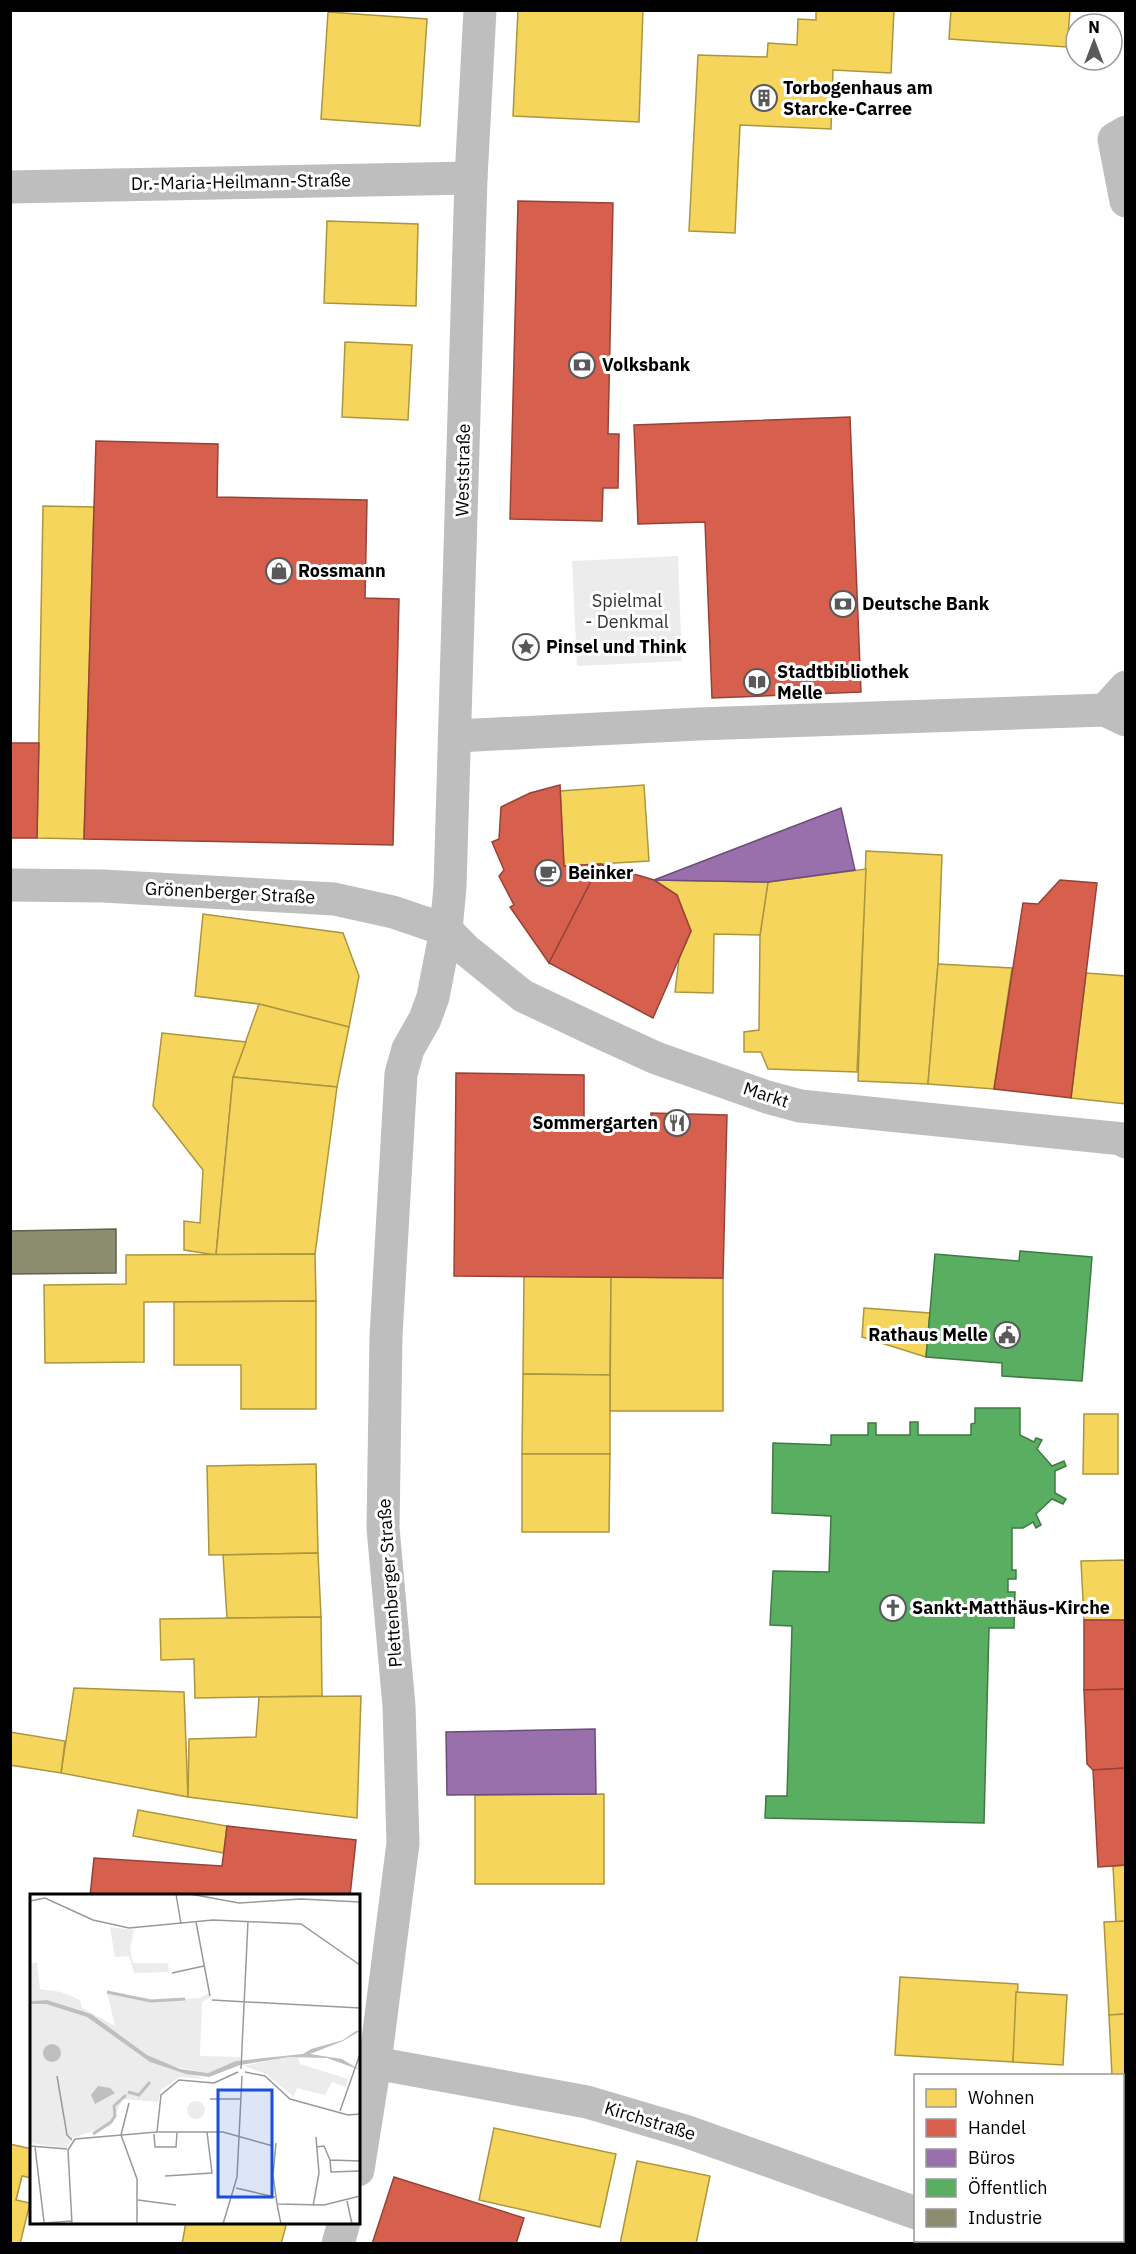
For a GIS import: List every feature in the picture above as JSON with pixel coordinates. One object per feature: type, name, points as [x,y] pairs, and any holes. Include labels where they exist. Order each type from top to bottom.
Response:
[{"type":"street","name":"Weststraße","points":[[446,930],[456,736],[471,178],[480,10]]},
{"type":"street","points":[[1125,132],[1114,139],[1125,201]]},
{"type":"street","name":"Dr.-Maria-Heilmann-Straße","points":[[10,187],[471,178]]},
{"type":"street","points":[[456,736],[1119,706]]},
{"type":"street","name":"Grönenberger Straße","points":[[10,885],[103,886],[334,899],[393,912],[446,930]]},
{"type":"street","name":"Markt","points":[[446,930],[466,950],[523,996],[656,1058],[767,1097],[800,1106],[1125,1140]]},
{"type":"street","name":"Plettenberger Straße","points":[[360,2157],[375,2062],[403,1843],[399,1706],[383,1528],[386,1336],[401,1074],[408,1049],[433,997],[446,930]]},
{"type":"street","name":"Kirchstraße","points":[[375,2062],[587,2102],[685,2132],[914,2213]]},
{"type":"street","points":[[338,2244],[344,2224]]},
{"type":"green space","name":"Spielmal - Denkmal","points":[[678,556],[682,661],[577,666],[572,561]]},
{"type":"building: Wohnen","points":[[518,10],[643,10],[639,122],[513,116]]},
{"type":"building: Wohnen","name":"Torbogenhaus am Starcke-Carree","points":[[816,10],[894,10],[891,73],[833,70],[831,129],[740,125],[735,233],[689,231],[698,55],[767,57],[768,43],[797,45],[798,19],[816,20]]},
{"type":"building: Wohnen","points":[[951,10],[1070,10],[1070,12],[1064,12],[1064,47],[949,39]]},
{"type":"building: Wohnen","points":[[328,12],[427,19],[420,126],[321,119]]},
{"type":"building: Wohnen","points":[[327,221],[418,224],[416,306],[324,303]]},
{"type":"building: Wohnen","points":[[345,342],[412,345],[408,420],[342,417]]},
{"type":"building: Wohnen","points":[[43,506],[94,507],[84,839],[37,838]]},
{"type":"building: Wohnen","points":[[644,785],[649,861],[564,866],[560,791]]},
{"type":"building: Wohnen","points":[[866,851],[942,855],[938,964],[928,1084],[858,1081]]},
{"type":"building: Wohnen","points":[[866,869],[857,1072],[768,1069],[761,1052],[744,1052],[744,1032],[759,1030],[760,935],[768,882]]},
{"type":"building: Wohnen","points":[[654,880],[768,882],[760,935],[714,934],[713,993],[675,992],[679,959],[691,931],[677,895]]},
{"type":"building: Wohnen","points":[[203,914],[343,933],[359,976],[349,1027],[259,1004],[195,996]]},
{"type":"building: Wohnen","points":[[938,964],[1012,968],[994,1089],[928,1084]]},
{"type":"building: Wohnen","points":[[1086,973],[1126,976],[1126,1104],[1071,1098]]},
{"type":"building: Wohnen","points":[[259,1004],[349,1027],[337,1087],[233,1077]]},
{"type":"building: Wohnen","points":[[162,1033],[246,1042],[233,1077],[216,1255],[184,1250],[184,1221],[200,1223],[203,1170],[153,1106]]},
{"type":"building: Wohnen","points":[[233,1077],[337,1087],[315,1254],[216,1255]]},
{"type":"building: Wohnen","points":[[315,1254],[316,1301],[144,1302],[144,1362],[45,1363],[44,1285],[126,1284],[126,1255]]},
{"type":"building: Wohnen","points":[[524,1276],[611,1277],[610,1375],[523,1374]]},
{"type":"building: Wohnen","points":[[611,1277],[723,1278],[723,1411],[610,1411]]},
{"type":"building: Wohnen","points":[[316,1301],[316,1409],[241,1409],[241,1365],[174,1365],[174,1302]]},
{"type":"building: Wohnen","points":[[864,1308],[930,1313],[926,1357],[862,1337]]},
{"type":"building: Wohnen","points":[[523,1374],[610,1375],[610,1454],[522,1454]]},
{"type":"building: Wohnen","points":[[1084,1414],[1118,1414],[1118,1474],[1083,1474]]},
{"type":"building: Wohnen","points":[[522,1454],[610,1454],[609,1532],[522,1532]]},
{"type":"building: Wohnen","points":[[316,1464],[318,1553],[209,1555],[207,1466]]},
{"type":"building: Wohnen","points":[[318,1553],[321,1617],[227,1618],[223,1555]]},
{"type":"building: Wohnen","points":[[1126,1560],[1126,1620],[1084,1620],[1081,1561]]},
{"type":"building: Wohnen","points":[[321,1617],[322,1696],[195,1698],[194,1659],[161,1660],[160,1619]]},
{"type":"building: Wohnen","points":[[74,1688],[184,1692],[188,1797],[61,1773]]},
{"type":"building: Wohnen","points":[[361,1696],[357,1818],[188,1797],[189,1739],[256,1737],[259,1697]]},
{"type":"building: Wohnen","points":[[10,1732],[65,1741],[61,1773],[10,1765]]},
{"type":"building: Wohnen","points":[[604,1794],[604,1884],[475,1884],[475,1795]]},
{"type":"building: Wohnen","points":[[138,1810],[227,1826],[224,1853],[133,1836]]},
{"type":"building: Wohnen","points":[[1126,1865],[1126,1921],[1116,1922],[1113,1866]]},
{"type":"building: Wohnen","points":[[1126,1921],[1126,2014],[1109,2015],[1104,1922]]},
{"type":"building: Wohnen","points":[[900,1977],[1018,1984],[1013,2062],[895,2055]]},
{"type":"building: Wohnen","points":[[1016,1992],[1067,1995],[1063,2065],[1013,2062]]},
{"type":"building: Wohnen","points":[[1126,2014],[1126,2098],[1124,2098],[1124,2074],[1112,2074],[1109,2015]]},
{"type":"building: Wohnen","points":[[1124,2098],[1126,2098],[1126,2220],[1124,2220]]},
{"type":"building: Wohnen","points":[[494,2128],[616,2154],[600,2227],[479,2200]]},
{"type":"building: Wohnen","points":[[10,2144],[30,2149],[30,2178],[22,2176],[16,2200],[30,2203],[20,2244],[10,2244]]},
{"type":"building: Wohnen","points":[[637,2161],[710,2176],[696,2244],[620,2244]]},
{"type":"building: Wohnen","points":[[186,2224],[286,2224],[281,2244],[182,2244]]},
{"type":"building: Handel","points":[[518,201],[613,203],[608,434],[619,434],[618,488],[603,488],[602,521],[510,519]]},
{"type":"building: Handel","points":[[850,417],[861,692],[712,698],[705,522],[638,524],[634,425]]},
{"type":"building: Handel","points":[[96,441],[218,444],[217,497],[367,500],[365,598],[399,599],[393,845],[84,839]]},
{"type":"building: Handel","points":[[10,743],[39,743],[37,838],[10,838]]},
{"type":"building: Handel","name":"Beinker","points":[[560,785],[564,866],[600,864],[549,963],[510,907],[514,905],[499,876],[504,870],[492,842],[499,839],[501,807],[530,793]]},
{"type":"building: Handel","points":[[600,864],[654,880],[677,895],[691,931],[653,1018],[549,963]]},
{"type":"building: Handel","points":[[1060,880],[1097,883],[1071,1098],[994,1089],[1023,903],[1038,904]]},
{"type":"building: Handel","points":[[456,1073],[584,1075],[584,1123],[651,1123],[651,1113],[727,1115],[723,1278],[454,1276]]},
{"type":"building: Handel","points":[[1084,1620],[1126,1620],[1126,1689],[1084,1690]]},
{"type":"building: Handel","points":[[1126,1689],[1126,1768],[1093,1770],[1087,1764],[1084,1690]]},
{"type":"building: Handel","points":[[1126,1768],[1126,1865],[1098,1867],[1093,1770]]},
{"type":"building: Handel","points":[[227,1826],[356,1840],[350,1894],[90,1894],[94,1858],[222,1866]]},
{"type":"building: Handel","points":[[394,2177],[524,2218],[516,2244],[372,2244]]},
{"type":"building: Büros","points":[[841,808],[855,870],[768,882],[654,880]]},
{"type":"building: Büros","points":[[595,1729],[596,1794],[447,1795],[446,1732]]},
{"type":"building: Öffentlich","name":"Rathaus Melle","points":[[1020,1251],[1092,1257],[1082,1381],[1002,1376],[1002,1363],[926,1357],[935,1254],[1019,1261]]},
{"type":"building: Öffentlich","name":"Sankt-Matthäus-Kirche","points":[[975,1408],[1020,1408],[1020,1435],[1034,1442],[1036,1438],[1042,1440],[1037,1449],[1052,1466],[1064,1461],[1066,1466],[1055,1471],[1055,1493],[1066,1499],[1063,1504],[1052,1499],[1036,1514],[1041,1525],[1036,1528],[1033,1522],[1023,1528],[1012,1528],[1012,1570],[1016,1570],[1016,1579],[1008,1579],[1008,1592],[1015,1592],[1014,1628],[989,1628],[984,1823],[765,1818],[766,1796],[787,1796],[792,1626],[770,1625],[773,1571],[829,1572],[831,1516],[772,1513],[773,1443],[831,1445],[831,1435],[868,1435],[868,1423],[876,1423],[876,1435],[910,1435],[910,1422],[918,1422],[918,1435],[971,1435],[971,1424],[975,1423]]},
{"type":"building: Industrie","points":[[116,1229],[116,1273],[10,1274],[10,1231]]},
{"type":"place","name":"Torbogenhaus am Starcke-Carree","points":[[764,98]]},
{"type":"place","name":"Volksbank","points":[[582,365]]},
{"type":"place","name":"Rossmann","points":[[279,571]]},
{"type":"place","name":"Deutsche Bank","points":[[843,604]]},
{"type":"place","name":"Pinsel und Think","points":[[526,647]]},
{"type":"place","name":"Stadtbibliothek Melle","points":[[757,682]]},
{"type":"place","name":"Beinker","points":[[548,873]]},
{"type":"place","name":"Sommergarten","points":[[677,1123]]},
{"type":"place","name":"Rathaus Melle","points":[[1007,1335]]},
{"type":"place","name":"Sankt-Matthäus-Kirche","points":[[893,1608]]}]
